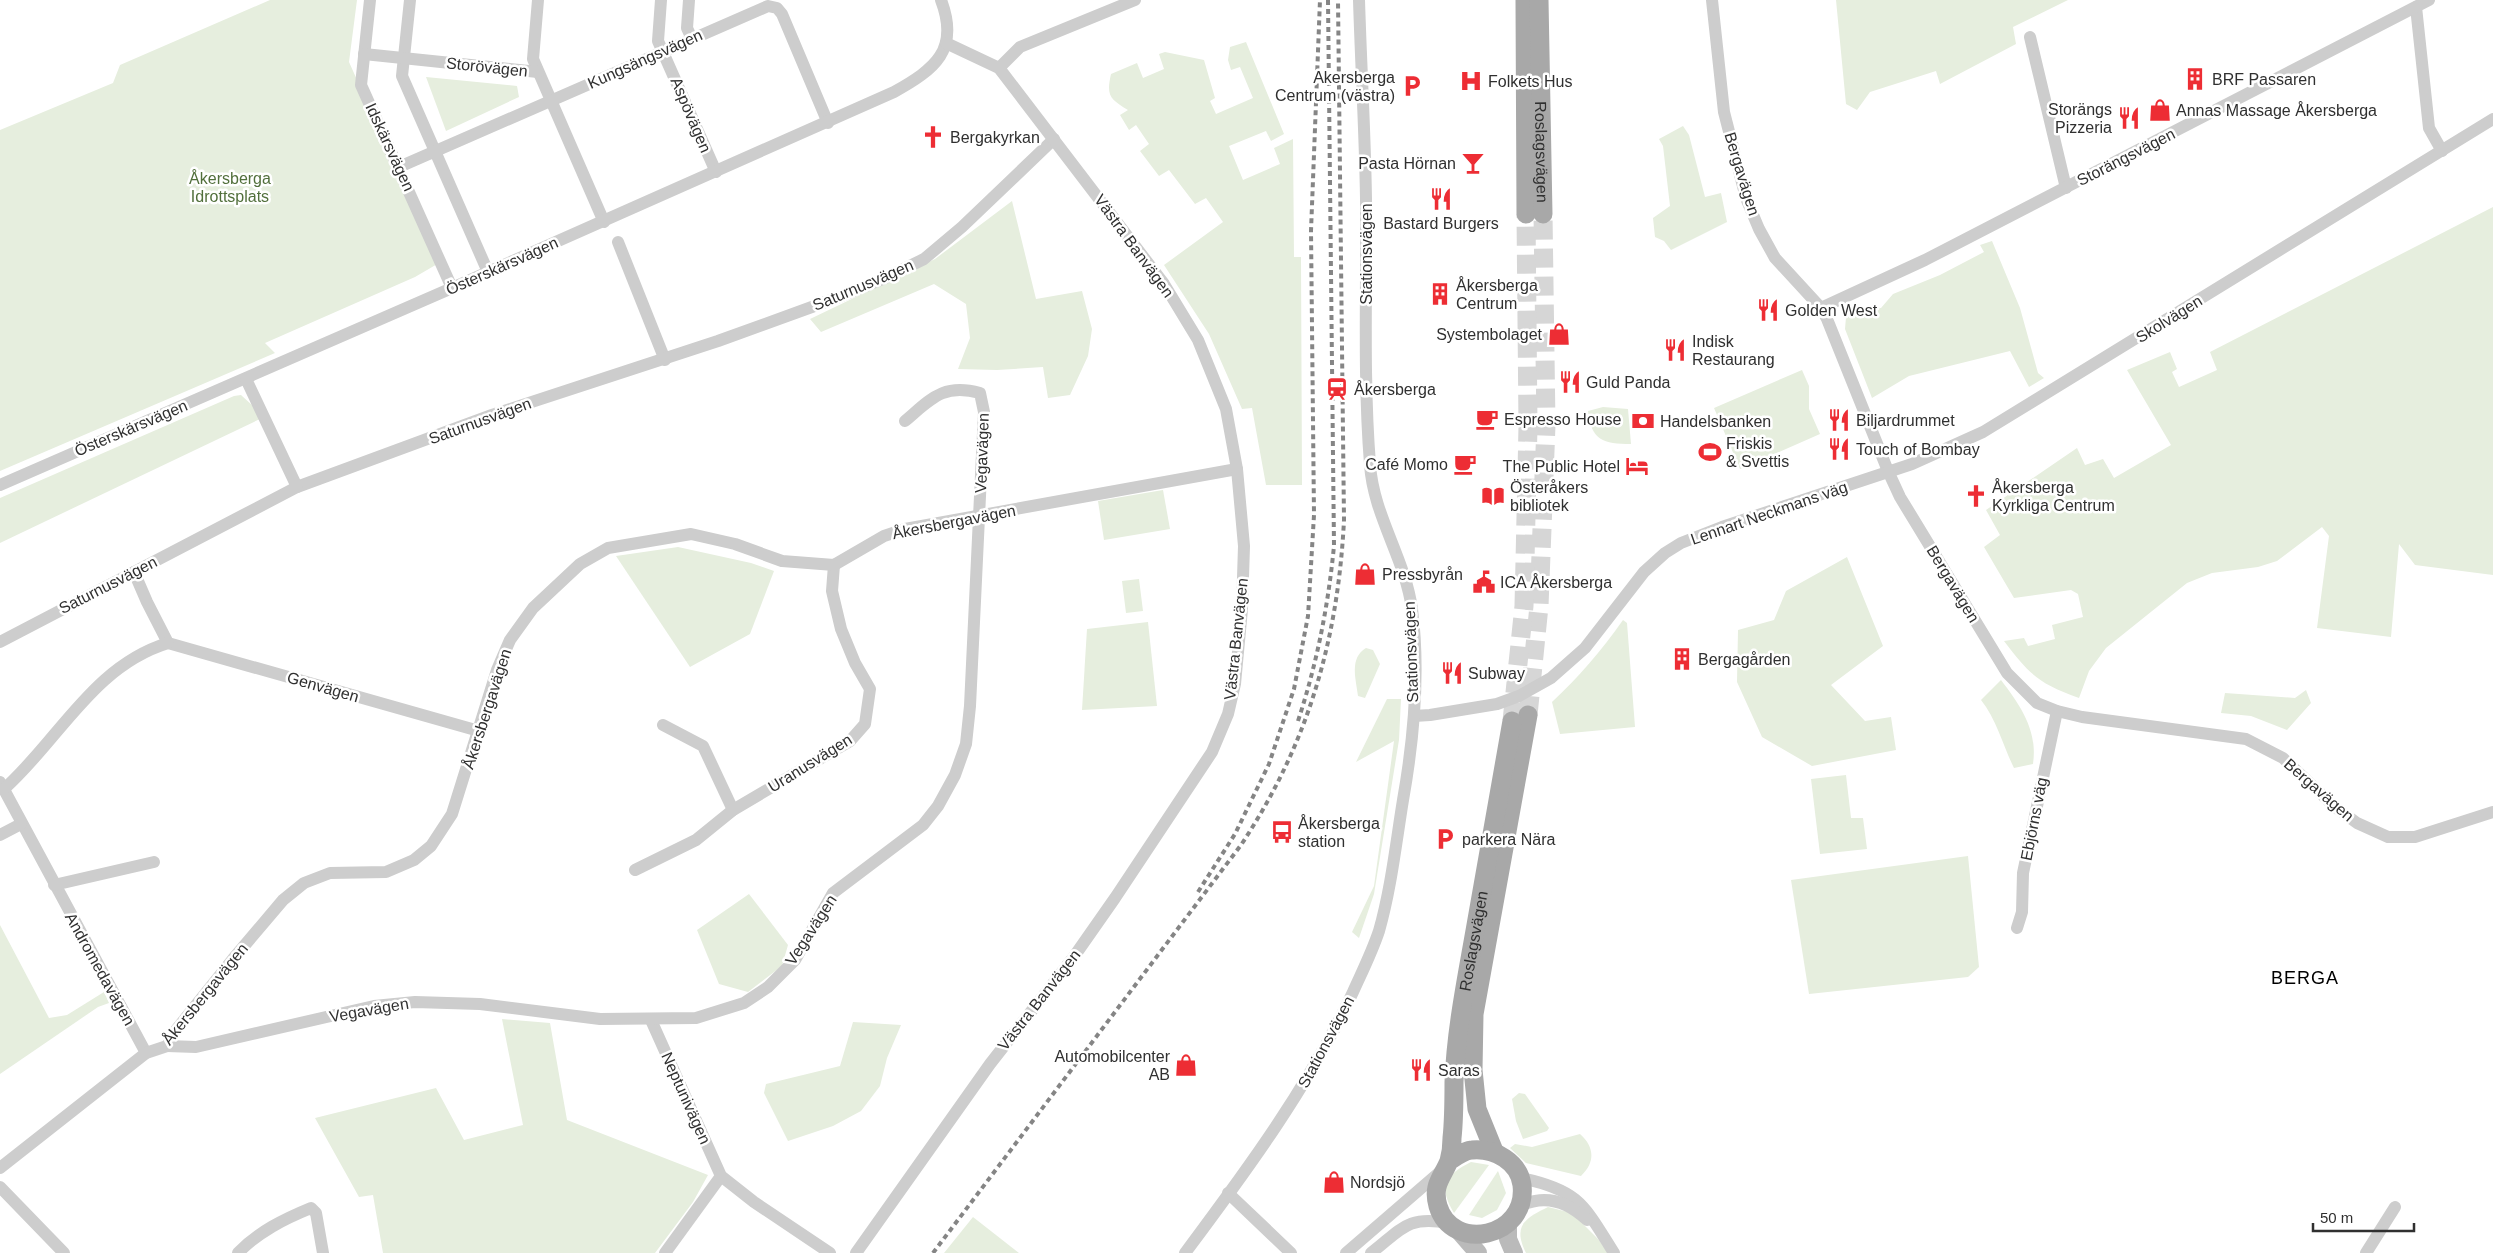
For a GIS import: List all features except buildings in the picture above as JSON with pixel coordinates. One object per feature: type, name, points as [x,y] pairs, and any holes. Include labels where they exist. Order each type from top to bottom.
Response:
[{"type":"main road","name":"Roslagsvägen","points":[[1526,0],[1534,214],[1540,0]]},
{"type":"main road","name":"Roslagsvägen","points":[[1478,1253],[1438,1208],[1436,1191],[1446,1165],[1452,1138],[1455,1068],[1460,1014],[1520,718],[1474,1014],[1473,1070],[1477,1109],[1494,1151],[1510,1162],[1521,1178]]},
{"type":"main road","points":[[1446,1165],[1471,1150],[1494,1151]]},
{"type":"main road","points":[[1453,1227],[1476,1236],[1496,1232],[1508,1224],[1520,1206],[1523,1193],[1521,1178]]},
{"type":"main road","points":[[1508,1224],[1508,1239],[1514,1253]]},
{"type":"street","name":"Idskärsvägen","points":[[370,0],[361,85],[400,167],[452,288]]},
{"type":"street","points":[[410,0],[402,76],[488,272]]},
{"type":"street","points":[[538,0],[532,58],[538,72]]},
{"type":"street","name":"Aspövägen","points":[[662,0],[658,41],[716,172]]},
{"type":"street","points":[[689,0],[687,28],[692,38]]},
{"type":"street","name":"Österskärsvägen","points":[[0,485],[828,123],[918,78],[931,69],[942,55],[946,43],[949,32],[948,18],[941,0]]},
{"type":"street","points":[[999,68],[1020,47],[1135,0]]},
{"type":"street","name":"Stationsvägen","points":[[1185,1253],[1302,1088],[1342,1014],[1370,956],[1387,894],[1411,752],[1414,716],[1412,608],[1401,566],[1378,507],[1370,468],[1366,359],[1366,195],[1359,0]]},
{"type":"street","name":"Bergavägen","points":[[1712,0],[1724,112],[1746,198],[1759,229],[1775,258],[1820,308],[1900,497],[2007,673],[2037,703],[2057,711],[2082,717],[2246,739],[2283,758],[2335,807],[2357,823],[2388,836],[2415,836],[2493,812]]},
{"type":"street","name":"Storängsvägen","points":[[1820,308],[1925,260],[2429,0]]},
{"type":"street","name":"Kungsängsvägen","points":[[400,167],[663,50],[768,6],[777,8],[782,14],[828,123]]},
{"type":"street","points":[[2416,7],[2429,128],[2442,151]]},
{"type":"street","points":[[2030,37],[2066,188]]},
{"type":"street","name":"Västra Banvägen","points":[[856,1253],[990,1064],[1073,958],[1116,898],[1212,752],[1228,714],[1235,684],[1239,642],[1244,546],[1237,469],[1226,409],[1198,340],[1164,284],[1054,139],[1032,115],[999,68],[946,43]]},
{"type":"street","name":"Storövägen","points":[[364,54],[538,72],[604,222]]},
{"type":"street","name":"Skolvägen","points":[[1888,471],[1912,464],[1982,432],[2493,119]]},
{"type":"street","name":"Saturnusvägen","points":[[0,642],[296,487],[492,415],[664,360],[845,295],[924,258],[962,227],[1054,139]]},
{"type":"street","points":[[618,242],[664,360]]},
{"type":"street","points":[[246,379],[296,487]]},
{"type":"street","name":"Vegavägen","points":[[167,1046],[196,1047],[374,1006],[415,1002],[480,1004],[600,1019],[651,1020],[696,1018],[724,1011],[744,1003],[768,987],[795,960],[814,922],[833,893],[923,826],[938,806],[955,775],[966,744],[970,706],[980,516],[984,412],[980,393],[960,389],[942,392],[905,421]]},
{"type":"street","name":"Åkersbergavägen","points":[[0,1168],[146,1053],[167,1046],[176,1030],[251,937],[283,900],[304,883],[330,873],[386,872],[414,860],[431,846],[452,814],[497,670],[510,640],[533,608],[580,564],[597,553],[624,544],[691,534],[735,544],[782,561],[834,565],[884,536],[905,529],[1237,469]]},
{"type":"street","name":"Lennart Neckmans väg","points":[[1414,716],[1473,708],[1519,696],[1564,668],[1585,648],[1644,572],[1673,548],[1722,526],[1888,471]]},
{"type":"street","name":"Uranusvägen","points":[[635,870],[696,840],[733,810],[850,742],[865,724],[870,689],[855,663],[841,629],[832,591],[834,565]]},
{"type":"street","points":[[2,786],[23,772],[98,684],[123,664],[168,642],[146,602],[134,572]]},
{"type":"street","name":"Genvägen","points":[[168,642],[479,731]]},
{"type":"street","name":"Ebjörns väg","points":[[2017,928],[2022,912],[2023,873],[2057,711]]},
{"type":"street","points":[[663,725],[703,746],[733,810]]},
{"type":"street","name":"Andromedavägen","points":[[2,786],[146,1053]]},
{"type":"street","points":[[0,835],[21,824]]},
{"type":"street","points":[[54,885],[154,862]]},
{"type":"street","name":"Neptunivägen","points":[[651,1020],[721,1176],[754,1202],[830,1253]]},
{"type":"street","points":[[1346,1253],[1446,1165]]},
{"type":"street","points":[[665,1253],[721,1176]]},
{"type":"street","points":[[1521,1178],[1565,1191],[1584,1206],[1614,1253]]},
{"type":"street","points":[[0,1187],[64,1253]]},
{"type":"street","points":[[1228,1193],[1291,1253]]},
{"type":"street","points":[[1520,1206],[1540,1199],[1565,1204],[1579,1212],[1603,1235]]},
{"type":"street","points":[[2366,1253],[2395,1207]]},
{"type":"street","points":[[238,1253],[247,1243],[269,1228],[311,1208],[316,1213],[323,1253]]},
{"type":"street","points":[[1371,1253],[1412,1221],[1429,1219],[1453,1227]]},
{"type":"green space","name":"Åkersberga Idrottsplats","points":[[270,0],[357,0],[349,62],[439,263],[415,277],[265,343],[275,353],[0,471],[0,130],[113,83],[120,65]]},
{"type":"green space","points":[[1836,0],[2068,0],[2013,27],[2016,44],[1940,84],[1936,71],[1870,92],[1857,110],[1846,104]]},
{"type":"green space","points":[[1246,42],[1284,134],[1271,141],[1266,131],[1229,146],[1243,180],[1280,164],[1274,148],[1293,139],[1294,257],[1301,257],[1302,485],[1266,485],[1252,408],[1242,409],[1209,334],[1164,265],[1223,222],[1206,198],[1195,204],[1169,170],[1159,176],[1140,151],[1149,144],[1136,125],[1129,130],[1120,115],[1128,110],[1113,100],[1109,92],[1111,74],[1137,63],[1143,78],[1164,69],[1159,54],[1165,52],[1204,60],[1215,98],[1210,101],[1216,114],[1253,98],[1240,67],[1231,70],[1228,60],[1230,47]]},
{"type":"green space","points":[[426,77],[517,86],[519,97],[446,131]]},
{"type":"green space","points":[[1683,126],[1689,135],[1705,197],[1721,193],[1727,222],[1671,250],[1664,241],[1655,237],[1653,218],[1670,206],[1663,146],[1659,139]]},
{"type":"green space","points":[[1012,201],[1036,299],[1082,291],[1092,329],[1088,356],[1070,395],[1048,398],[1043,367],[997,370],[958,369],[970,338],[966,304],[934,284],[821,332],[810,319],[935,259]]},
{"type":"green space","points":[[2493,207],[2493,575],[2415,565],[2399,544],[2391,637],[2317,628],[2329,536],[2322,527],[2277,561],[2258,567],[2212,573],[2187,583],[2106,648],[2089,671],[2079,698],[2054,688],[2028,670],[2004,641],[2024,638],[2028,646],[2055,639],[2052,625],[2083,617],[2078,594],[2071,590],[2014,598],[1984,547],[2000,535],[1986,510],[2077,448],[2085,465],[2103,459],[2114,478],[2171,445],[2127,370],[2170,352],[2177,369],[2172,372],[2179,387],[2217,370],[2210,352]]},
{"type":"green space","points":[[1992,241],[2020,308],[2038,373],[2044,378],[2029,387],[2010,351],[1909,376],[1872,398],[1845,329],[1846,317],[1864,307],[1881,308],[1893,294],[1940,275],[1984,252],[1980,245]]},
{"type":"green space","points":[[1802,370],[1809,386],[1809,409],[1820,434],[1740,469],[1714,408]]},
{"type":"green space","points":[[241,395],[253,406],[260,419],[0,543],[0,498],[234,396]]},
{"type":"green space","points":[[1603,407],[1628,409],[1631,444],[1606,441],[1596,434],[1592,428],[1588,411]]},
{"type":"green space","points":[[1163,490],[1170,529],[1104,540],[1098,501]]},
{"type":"green space","points":[[678,547],[751,563],[774,571],[750,634],[690,667],[616,556]]},
{"type":"green space","points":[[1847,557],[1883,646],[1831,685],[1865,721],[1891,717],[1896,750],[1812,766],[1762,737],[1737,682],[1738,630],[1774,620],[1786,591]]},
{"type":"green space","points":[[1139,579],[1143,611],[1126,613],[1122,581]]},
{"type":"green space","points":[[1623,620],[1627,623],[1635,727],[1560,734],[1552,702],[1589,663]]},
{"type":"green space","points":[[1148,622],[1157,706],[1082,710],[1087,629]]},
{"type":"green space","points":[[1366,648],[1373,650],[1380,664],[1365,698],[1358,696],[1355,663],[1357,657]]},
{"type":"green space","points":[[2001,680],[2021,709],[2030,729],[2033,740],[2033,764],[2014,768],[1996,725],[1981,700]]},
{"type":"green space","points":[[2306,690],[2311,703],[2287,730],[2251,716],[2221,713],[2225,693],[2295,698]]},
{"type":"green space","points":[[1387,699],[1401,699],[1399,740],[1374,894],[1359,938],[1352,932],[1374,886],[1394,741],[1356,762]]},
{"type":"green space","points":[[1846,775],[1851,818],[1863,818],[1867,849],[1820,854],[1811,779]]},
{"type":"green space","points":[[1968,856],[1979,967],[1968,977],[1809,994],[1791,880]]},
{"type":"green space","points":[[749,894],[788,945],[782,966],[748,992],[719,984],[697,930]]},
{"type":"green space","points":[[0,925],[49,1018],[67,1015],[104,992],[109,1003],[98,1007],[0,1074]]},
{"type":"green space","points":[[502,1019],[550,1023],[567,1120],[708,1175],[693,1202],[655,1253],[383,1253],[373,1195],[359,1197],[315,1118],[436,1088],[464,1140],[523,1125]]},
{"type":"green space","points":[[853,1022],[901,1025],[887,1058],[880,1086],[861,1111],[833,1126],[788,1141],[764,1093],[766,1084],[840,1066]]},
{"type":"green space","points":[[1519,1093],[1525,1094],[1549,1128],[1547,1131],[1523,1139],[1516,1121],[1512,1099]]},
{"type":"green space","points":[[1580,1134],[1588,1144],[1591,1154],[1589,1165],[1581,1176],[1526,1163],[1510,1148],[1515,1144],[1532,1147]]},
{"type":"green space","points":[[1471,1162],[1489,1165],[1454,1213],[1446,1196],[1445,1189],[1447,1183],[1455,1172]]},
{"type":"green space","points":[[1498,1171],[1506,1193],[1497,1210],[1482,1218],[1469,1215]]},
{"type":"green space","points":[[1548,1207],[1572,1213],[1599,1240],[1608,1253],[1526,1253],[1520,1236],[1521,1229],[1528,1219]]},
{"type":"green space","points":[[973,1217],[1019,1253],[944,1253]]},
{"type":"tunnel","points":[[1512,721],[1524,606],[1528,426],[1526,214]]},
{"type":"tunnel","points":[[1528,715],[1539,606],[1546,425],[1543,214]]},
{"type":"railway","points":[[1198,892],[1235,834],[1269,764],[1294,689],[1308,616],[1314,515],[1311,231],[1320,0]]},
{"type":"railway","points":[[1298,721],[1321,635],[1329,591],[1334,546],[1328,0]]},
{"type":"railway","points":[[933,1253],[1241,845],[1285,768],[1315,690],[1335,607],[1341,564],[1344,520],[1338,0]]},
{"type":"place","name":"BRF Passaren","points":[[2195,79]]},
{"type":"place","name":"Folkets Hus","points":[[1471,81]]},
{"type":"place","name":"Akersberga Centrum (västra)","points":[[1412,86]]},
{"type":"place","name":"Annas Massage Åkersberga","points":[[2160,110]]},
{"type":"place","name":"Storängs Pizzeria","points":[[2129,118]]},
{"type":"place","name":"Bergakyrkan","points":[[933,137]]},
{"type":"place","name":"Pasta Hörnan","points":[[1473,163]]},
{"type":"place","name":"Bastard Burgers","points":[[1441,199]]},
{"type":"place","name":"Åkersberga Centrum","points":[[1440,294]]},
{"type":"place","name":"Golden West","points":[[1768,310]]},
{"type":"place","name":"Systembolaget","points":[[1559,334]]},
{"type":"place","name":"Indisk Restaurang","points":[[1675,350]]},
{"type":"place","name":"Guld Panda","points":[[1570,382]]},
{"type":"place","name":"Åkersberga","points":[[1337,389]]},
{"type":"place","name":"Espresso House","points":[[1487,419]]},
{"type":"place","name":"Biljardrummet","points":[[1839,420]]},
{"type":"place","name":"Handelsbanken","points":[[1643,421]]},
{"type":"place","name":"Touch of Bombay","points":[[1839,449]]},
{"type":"place","name":"Friskis & Svettis","points":[[1710,452]]},
{"type":"place","name":"Café Momo","points":[[1465,464]]},
{"type":"place","name":"The Public Hotel","points":[[1637,466]]},
{"type":"place","name":"Österåkers bibliotek","points":[[1493,496]]},
{"type":"place","name":"Åkersberga Kyrkliga Centrum","points":[[1976,496]]},
{"type":"place","name":"Pressbyrån","points":[[1365,574]]},
{"type":"place","name":"ICA Åkersberga","points":[[1484,582]]},
{"type":"place","name":"Bergagården","points":[[1682,659]]},
{"type":"place","name":"Subway","points":[[1452,673]]},
{"type":"place","name":"Åkersberga station","points":[[1282,832]]},
{"type":"place","name":"parkera Nära","points":[[1445,839]]},
{"type":"place","name":"Automobilcenter AB","points":[[1186,1065]]},
{"type":"place","name":"Saras","points":[[1421,1070]]},
{"type":"place","name":"Nordsjö","points":[[1334,1182]]},
{"type":"district","name":"BERGA","points":[[2305,978]]}]
